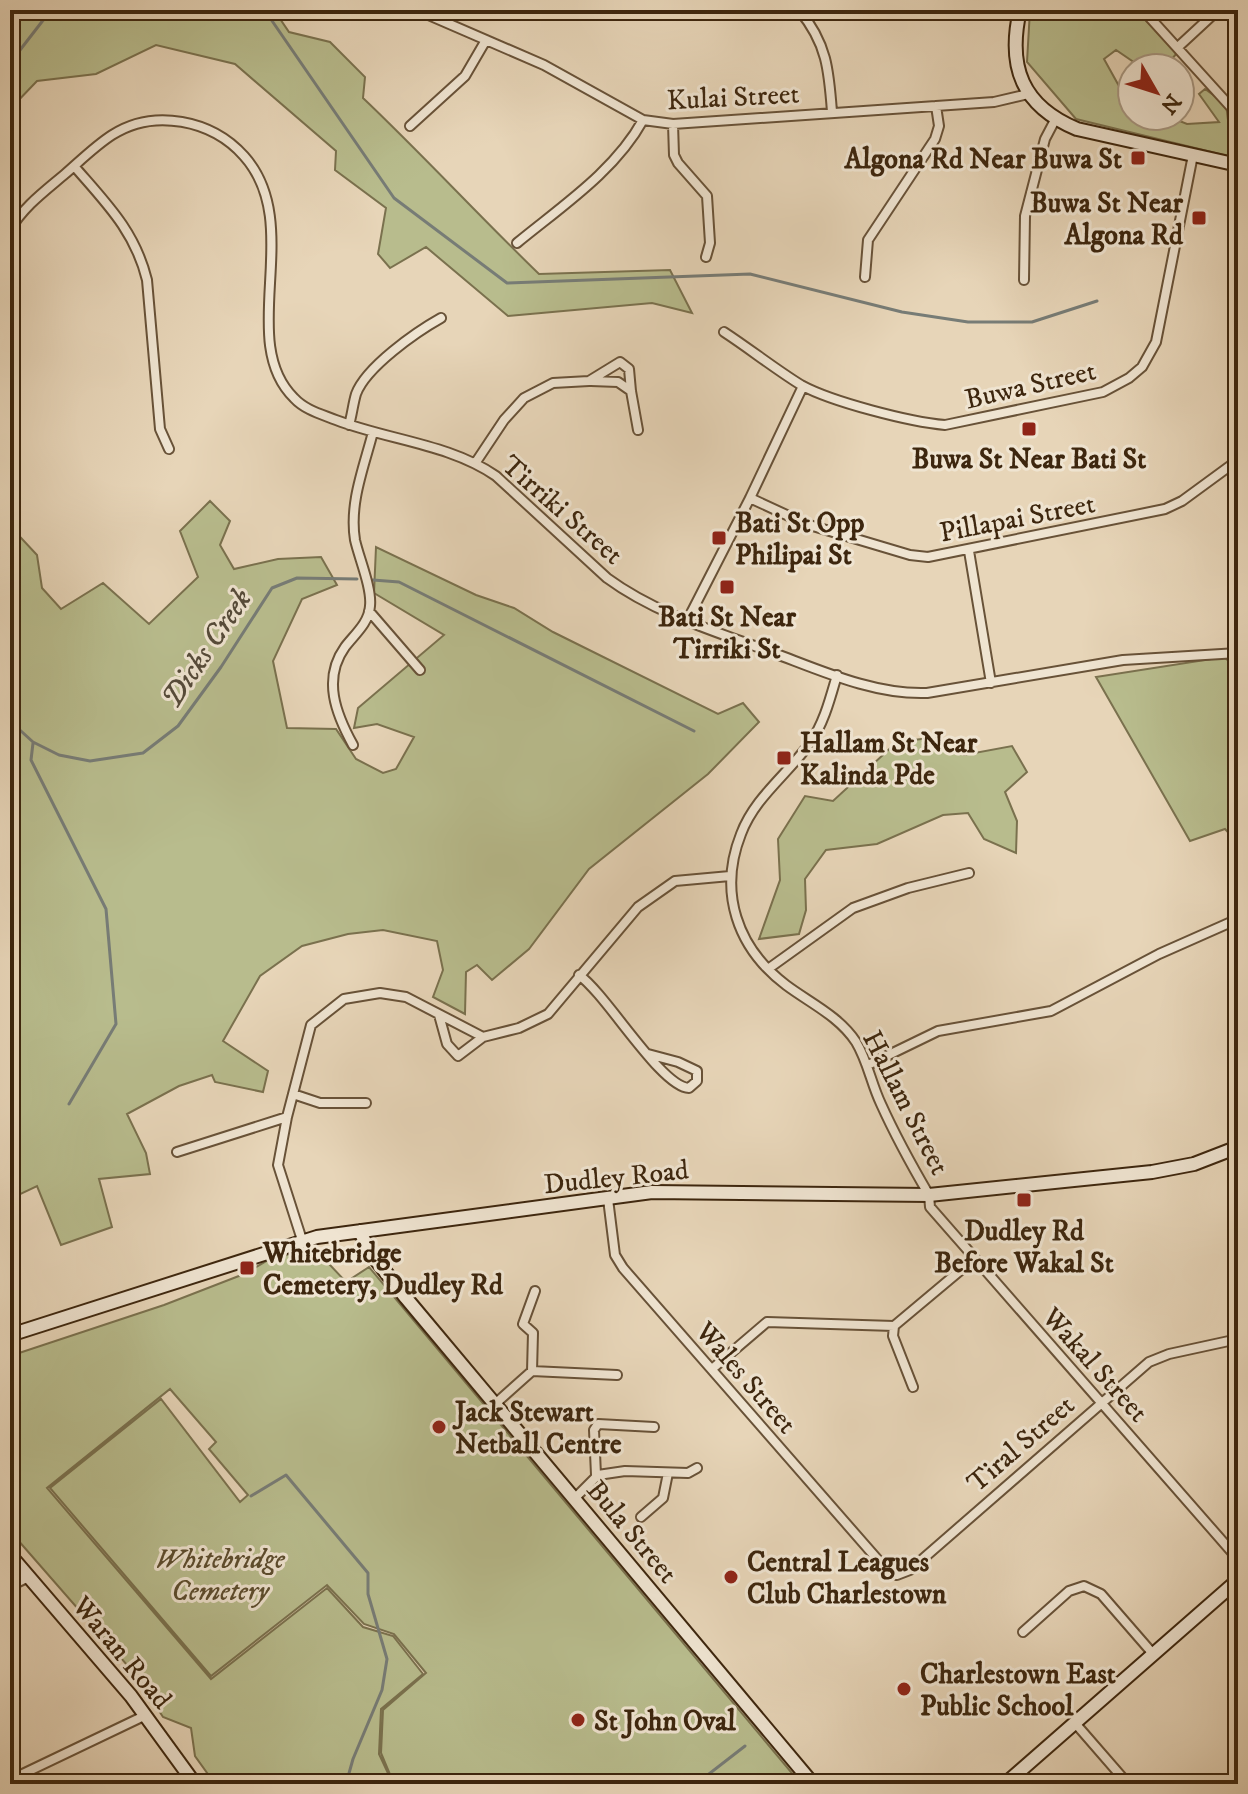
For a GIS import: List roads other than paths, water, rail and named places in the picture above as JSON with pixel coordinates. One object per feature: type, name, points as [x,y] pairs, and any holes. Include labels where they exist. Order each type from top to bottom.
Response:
[{"type":"main road","points":[[1020,10],[1016,30],[1019,75],[1028,94],[1055,120],[1077,129],[1238,165]]},
{"type":"main road","name":"Dudley Road","points":[[10,1335],[302,1240],[360,1231],[652,1192],[929,1195],[1152,1172],[1194,1164],[1238,1147]]},
{"type":"main road","name":"Bula Street","points":[[360,1231],[369,1251],[813,1784]]},
{"type":"main road","name":"Waran Road","points":[[10,1555],[146,1715],[195,1784]]},
{"type":"main road","points":[[1005,1784],[1238,1580]]},
{"type":"street","name":"Kulai Street","points":[[417,10],[544,65],[643,120],[673,124],[994,102],[1028,94]]},
{"type":"street","points":[[799,10],[822,43],[832,112]]},
{"type":"street","points":[[1143,10],[1238,115]]},
{"type":"street","points":[[1178,47],[1218,10]]},
{"type":"street","points":[[410,126],[465,76],[486,40]]},
{"type":"street","points":[[865,277],[868,240],[935,139],[939,126],[936,106]]},
{"type":"street","name":"Tirriki Street","points":[[10,230],[34,201],[112,135],[127,127],[174,120],[212,130],[245,156],[266,190],[272,236],[272,358],[278,375],[293,398],[307,409],[349,425],[476,462],[496,476],[625,592],[687,621],[837,675],[898,693],[912,694],[991,683],[1123,660],[1238,653]]},
{"type":"street","points":[[517,243],[614,161],[633,139],[643,120]]},
{"type":"street","points":[[1024,280],[1025,216],[1045,139],[1055,120]]},
{"type":"street","points":[[673,124],[674,155],[707,196],[710,243],[706,257]]},
{"type":"street","name":"Buwa Street","points":[[724,332],[803,386],[911,420],[945,425],[1103,392],[1142,367],[1156,342],[1193,155]]},
{"type":"street","points":[[74,166],[120,221],[142,259],[147,280],[160,429],[169,449]]},
{"type":"street","points":[[349,425],[357,392],[365,379],[422,328],[441,318]]},
{"type":"street","points":[[589,381],[620,362],[629,369],[638,430]]},
{"type":"street","points":[[476,462],[509,413],[524,398],[553,383],[618,382],[631,391]]},
{"type":"street","points":[[687,621],[803,386]]},
{"type":"street","points":[[353,745],[336,712],[334,673],[336,663],[359,632],[371,605],[355,539],[352,512],[373,432]]},
{"type":"street","name":"Pillapai Street","points":[[750,498],[806,524],[910,555],[928,557],[1165,509],[1182,501],[1238,460]]},
{"type":"street","points":[[969,551],[991,683]]},
{"type":"street","points":[[369,611],[420,670]]},
{"type":"street","name":"Hallam Street","points":[[837,675],[828,707],[810,743],[753,809],[745,823],[733,856],[730,876],[736,916],[748,945],[768,969],[842,1026],[857,1044],[882,1106],[929,1195]]},
{"type":"street","points":[[768,969],[853,908],[908,888],[969,873]]},
{"type":"street","points":[[439,1015],[447,1044],[458,1056],[483,1037],[519,1028],[548,1014],[638,907],[675,881],[730,876]]},
{"type":"street","points":[[868,1065],[938,1031],[1051,1011],[1159,954],[1238,919]]},
{"type":"street","points":[[579,975],[648,1054],[683,1088],[689,1088],[697,1081],[697,1071],[691,1067],[648,1054]]},
{"type":"street","points":[[302,1240],[278,1165],[311,1025],[344,999],[380,993],[406,997],[483,1037]]},
{"type":"street","points":[[293,1094],[320,1103],[366,1103]]},
{"type":"street","points":[[177,1152],[287,1117]]},
{"type":"street","name":"Wakal Street","points":[[929,1195],[930,1207],[974,1259],[1238,1559]]},
{"type":"street","name":"Wales Street","points":[[608,1199],[615,1255],[623,1268],[885,1568]]},
{"type":"street","points":[[712,1369],[767,1322],[894,1326],[974,1259]]},
{"type":"street","points":[[532,1371],[533,1333],[523,1324],[535,1291]]},
{"type":"street","points":[[894,1326],[893,1336],[913,1387]]},
{"type":"street","name":"Tiral Street","points":[[885,1568],[897,1575],[910,1570],[1149,1362],[1169,1354],[1238,1339]]},
{"type":"street","points":[[495,1404],[532,1371],[617,1375]]},
{"type":"street","points":[[596,1475],[594,1430],[598,1424],[654,1427]]},
{"type":"street","points":[[575,1498],[596,1475],[625,1471],[688,1473],[697,1468]]},
{"type":"street","points":[[641,1517],[663,1498],[668,1473]]},
{"type":"street","points":[[10,1586],[29,1577]]},
{"type":"street","points":[[1023,1632],[1069,1591],[1084,1586],[1101,1594],[1154,1655]]},
{"type":"street","points":[[10,1780],[146,1715]]},
{"type":"street","points":[[1075,1723],[1128,1784]]},
{"type":"waterway","name":"Dicks Creek","points":[[10,63],[51,10]]},
{"type":"waterway","points":[[259,10],[268,15],[394,198],[507,283],[750,274],[902,312],[968,322],[1032,322],[1097,301]]},
{"type":"waterway","name":"Dicks Creek","points":[[10,721],[33,742],[59,755],[90,761],[143,753],[178,726],[272,588],[297,578],[357,579]]},
{"type":"waterway","name":"Dicks Creek","points":[[373,580],[399,582],[694,731]]},
{"type":"waterway","points":[[33,743],[31,760],[106,909],[116,1024],[69,1104]]},
{"type":"waterway","points":[[251,1496],[286,1475],[368,1573],[368,1594],[387,1659],[382,1690],[353,1759],[346,1784]]},
{"type":"waterway","points":[[696,1784],[745,1746]]},
{"type":"place","name":"Algona Rd Near Buwa St","points":[[1138,158]]},
{"type":"place","name":"Buwa St Near Algona Rd","points":[[1199,218]]},
{"type":"place","name":"Buwa St Near Bati St","points":[[1029,429]]},
{"type":"place","name":"Bati St Opp Philipai St","points":[[719,538]]},
{"type":"place","name":"Bati St Near Tirriki St","points":[[727,587]]},
{"type":"place","name":"Hallam St Near Kalinda Pde","points":[[784,758]]},
{"type":"place","name":"Dudley Rd Before Wakal St","points":[[1024,1200]]},
{"type":"place","name":"Whitebridge Cemetery, Dudley Rd","points":[[247,1268]]},
{"type":"place","name":"Jack Stewart Netball Centre","points":[[439,1427]]},
{"type":"place","name":"Central Leagues Club Charlestown","points":[[731,1577]]},
{"type":"place","name":"Charlestown East Public School","points":[[904,1689]]},
{"type":"place","name":"St John Oval","points":[[578,1720]]},
{"type":"park label","name":"Whitebridge Cemetery","points":[[220,1574]]}]
